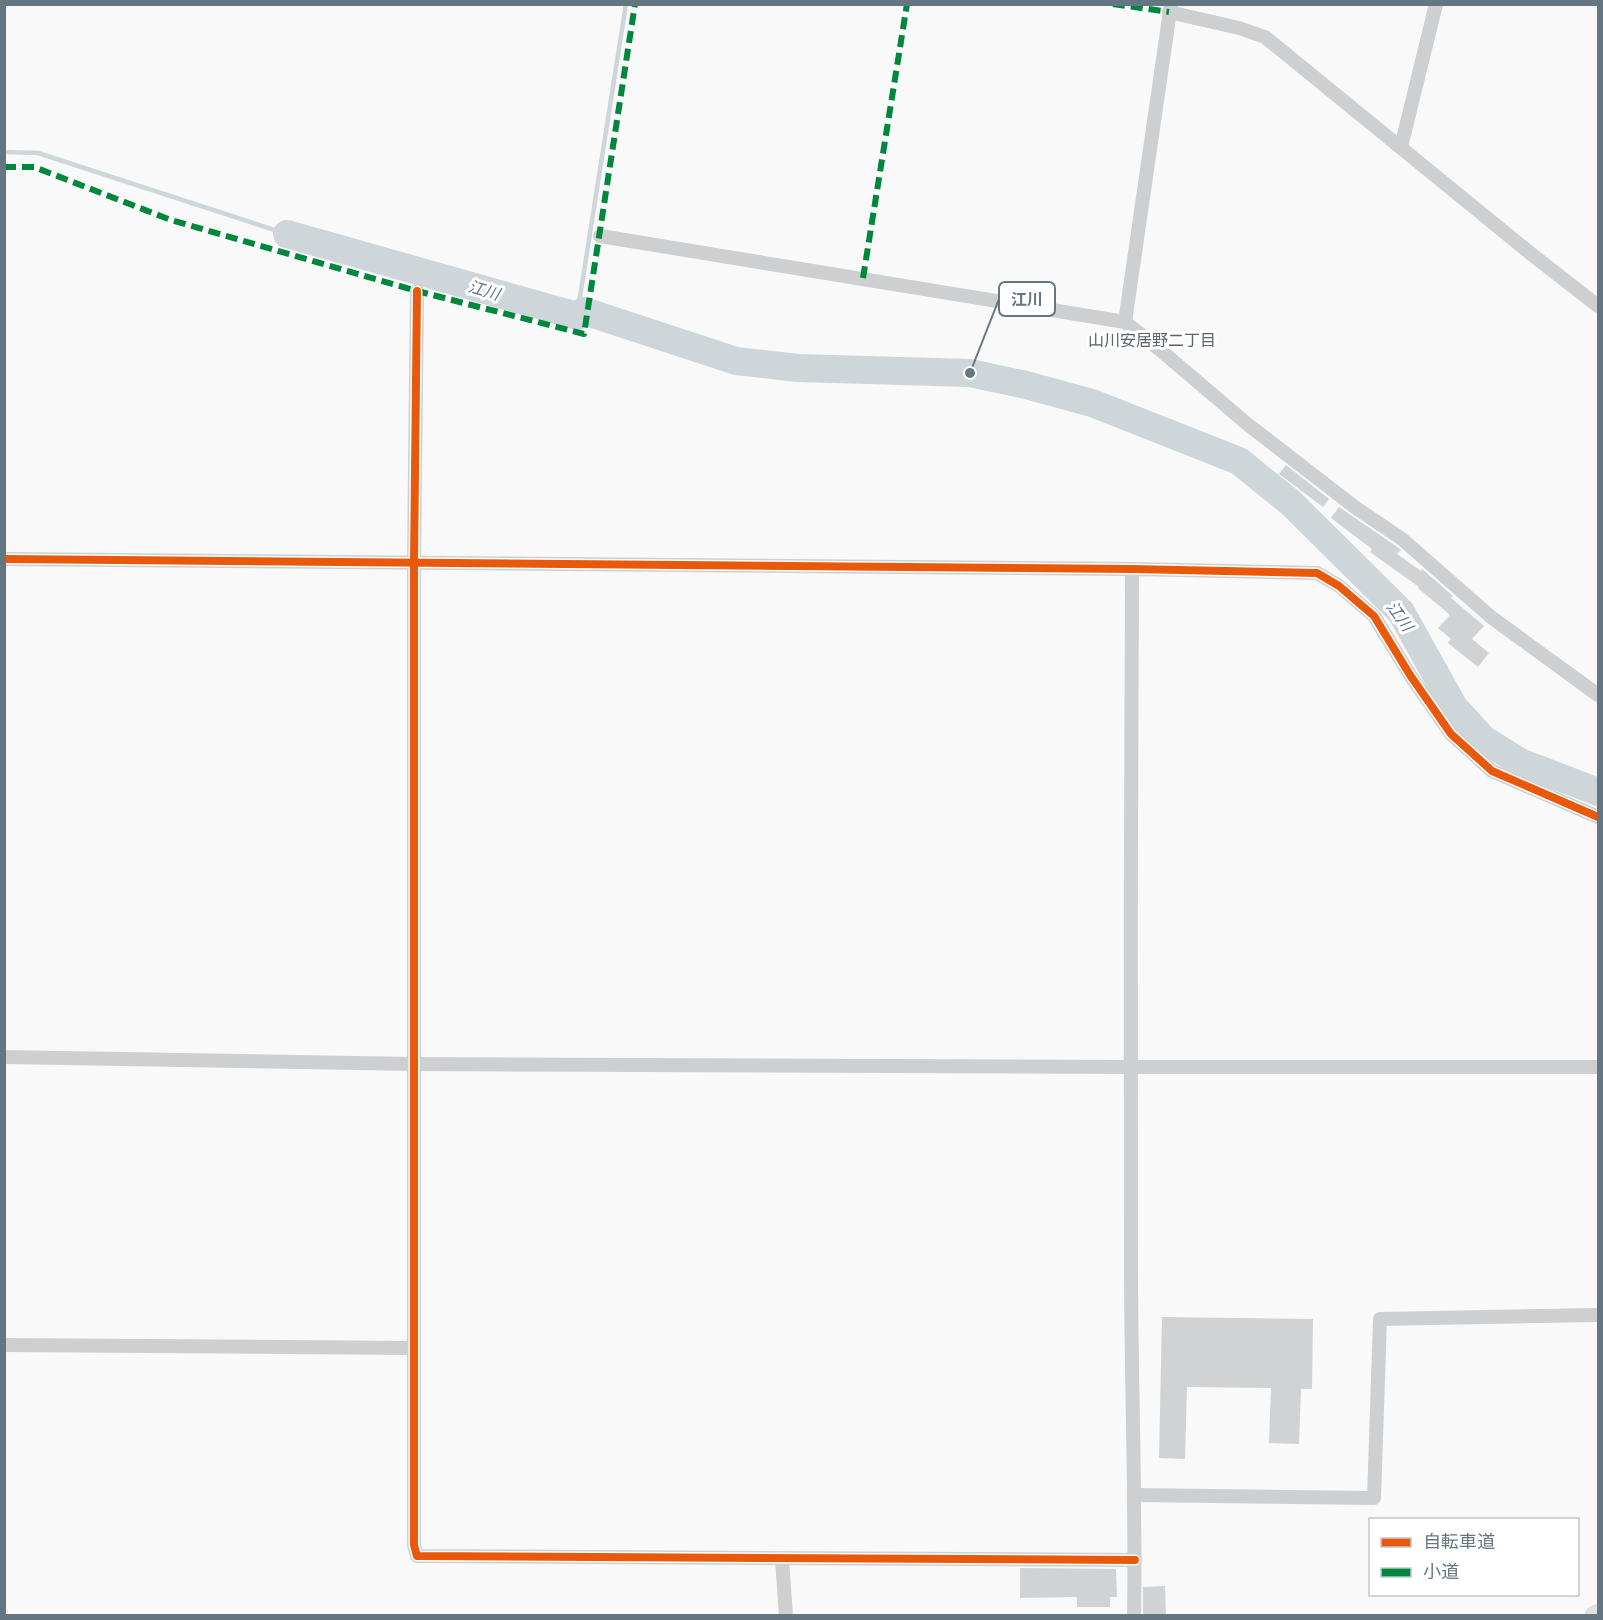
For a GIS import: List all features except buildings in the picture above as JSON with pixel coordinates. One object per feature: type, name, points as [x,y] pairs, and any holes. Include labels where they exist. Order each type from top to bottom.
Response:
[{"type":"street","points":[[1401,147],[1436,4]]},
{"type":"street","points":[[1125,322],[1170,8],[1265,37],[1530,253],[1599,306]]},
{"type":"street","points":[[600,236],[1125,322],[1246,423],[1356,508],[1402,539],[1491,616],[1599,695]]},
{"type":"street","points":[[417,291],[414,563],[414,1545],[417,1556],[1135,1560]]},
{"type":"street","points":[[4,559],[1132,569],[1317,573],[1340,586],[1374,616],[1410,675],[1451,734],[1492,771],[1599,817]]},
{"type":"street","points":[[1132,569],[1130,1067],[1134,1616]]},
{"type":"street","points":[[4,1057],[415,1064],[1599,1067]]},
{"type":"street","points":[[1134,1495],[1374,1498],[1380,1319],[1599,1315]]},
{"type":"street","points":[[4,1345],[414,1348]]},
{"type":"street","points":[[782,1559],[786,1616]]},
{"type":"waterway","points":[[577,316],[626,4]]},
{"type":"waterway","points":[[4,152],[38,153],[287,234]]},
{"type":"waterway","name":"江川","points":[[287,234],[577,316],[584,311],[736,361],[798,368],[970,373],[1026,385],[1092,403],[1239,461],[1291,503],[1401,612],[1454,707],[1483,739],[1520,762],[1598,792]]},
{"type":"marked path","points":[[4,167],[34,167],[171,220],[417,291],[584,334],[635,4]]},
{"type":"marked path","points":[[863,278],[907,4]]},
{"type":"marked path","points":[[1113,4],[1169,12]]},
{"type":"cycle path","points":[[417,291],[414,563],[414,1545],[417,1556],[1135,1560]]},
{"type":"cycle path","points":[[4,559],[1132,569],[1317,573],[1339,586],[1374,616],[1410,675],[1451,734],[1492,771],[1598,817]]},
{"type":"place","name":"江川","points":[[970,373]]},
{"type":"district","name":"山川安居野二丁目","points":[[1152,340]]}]
